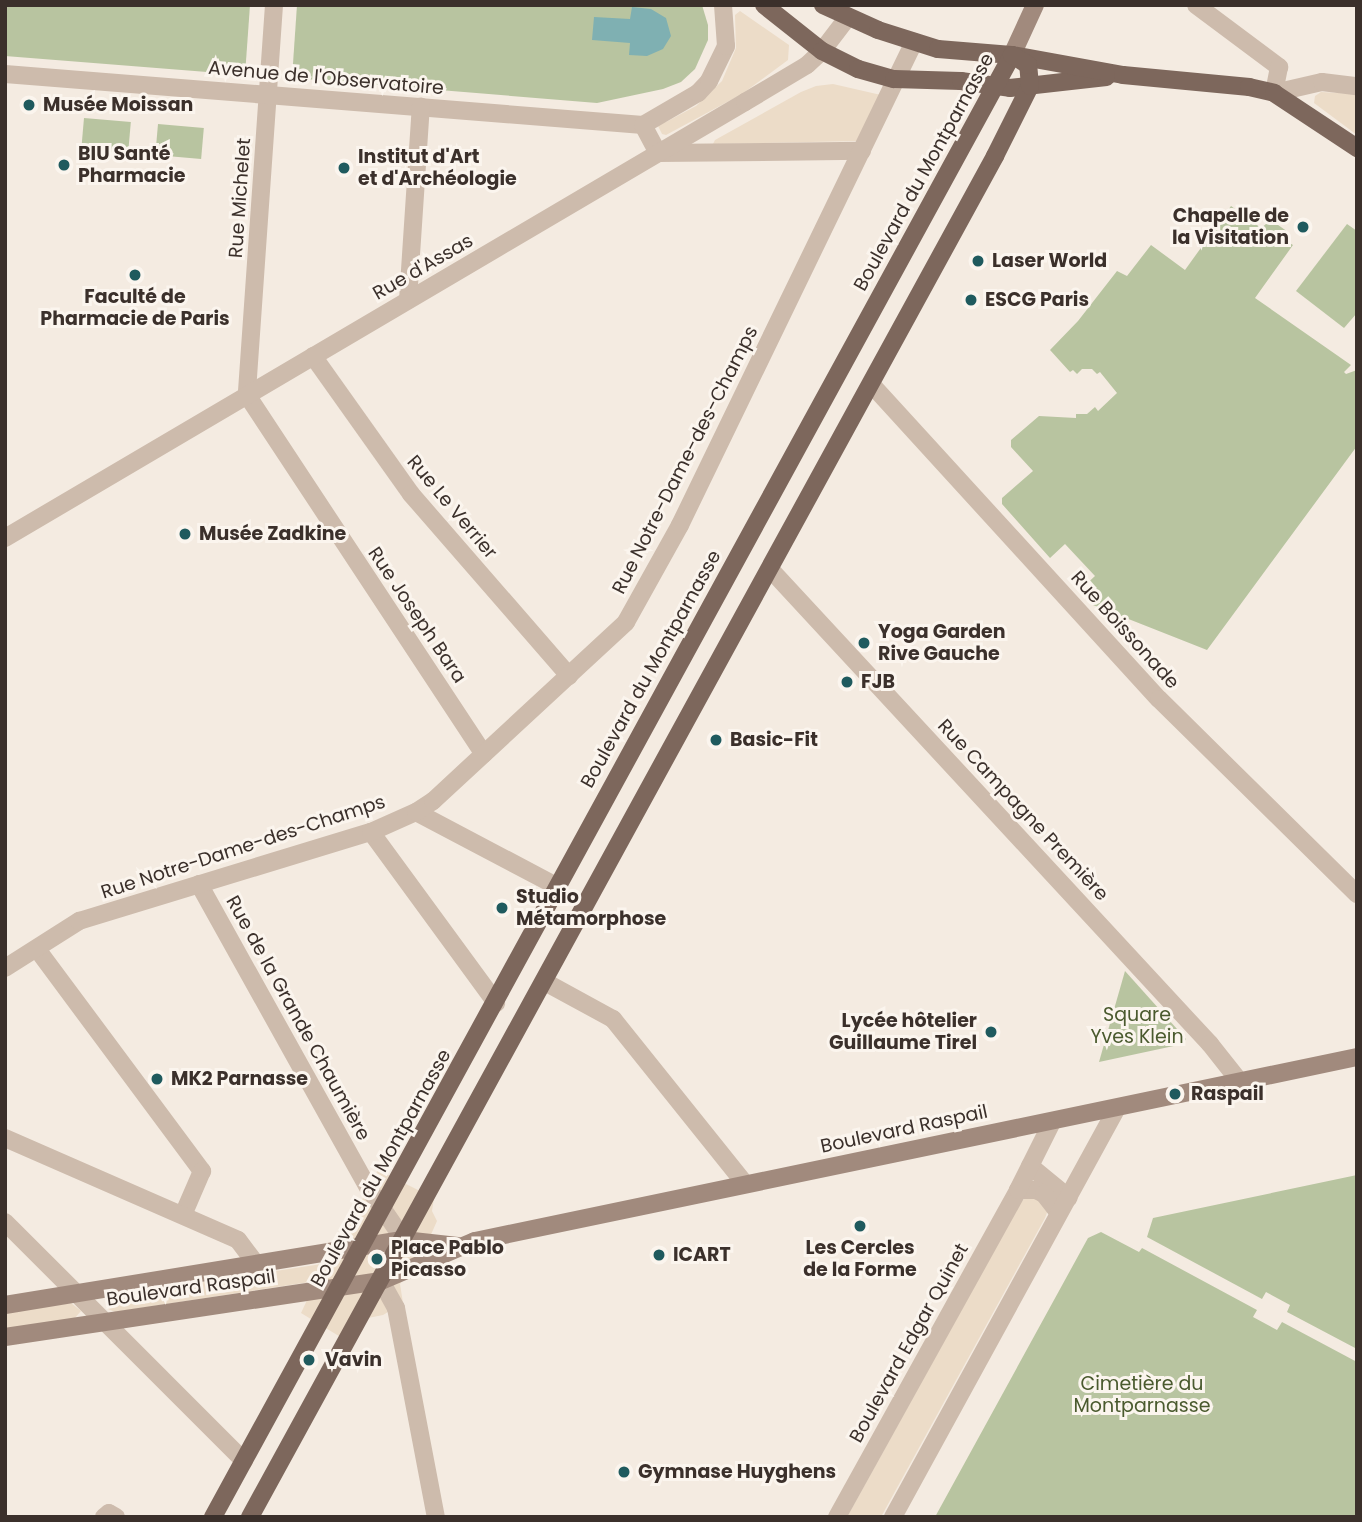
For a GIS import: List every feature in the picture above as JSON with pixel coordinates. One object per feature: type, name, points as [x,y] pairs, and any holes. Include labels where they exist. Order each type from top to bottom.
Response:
[{"type":"main road","points":[[764,5],[822,51],[858,69],[894,79],[961,81],[994,87],[1030,86],[1123,75]]},
{"type":"main road","points":[[823,5],[848,17],[938,49],[1012,55],[1123,75],[1249,87],[1273,93],[1357,148]]},
{"type":"main road","points":[[1012,55],[1035,5]]},
{"type":"main road","name":"Boulevard du Montparnasse","points":[[213,1517],[1012,55],[1028,65],[1030,86]]},
{"type":"main road","points":[[250,1517],[872,385],[1030,86]]},
{"type":"main road","name":"Boulevard Raspail","points":[[5,1337],[381,1281],[460,1246],[1357,1057]]},
{"type":"main road","name":"Boulevard Raspail","points":[[5,1305],[404,1240],[460,1246]]},
{"type":"street","name":"Rue Michelet","points":[[247,395],[274,5]]},
{"type":"street","points":[[723,5],[726,46],[709,81],[698,93],[643,125],[658,153],[862,151]]},
{"type":"street","points":[[1196,5],[1279,67],[1273,93],[1316,83],[1357,86]]},
{"type":"street","name":"Rue d'Assas","points":[[5,538],[799,70],[822,51],[848,17]]},
{"type":"street","name":"Rue Notre-Dame-des-Champs","points":[[5,968],[79,921],[371,832],[416,812],[433,801],[626,622],[680,525],[914,42]]},
{"type":"street","name":"Avenue de l'Observatoire","points":[[5,74],[643,125]]},
{"type":"street","points":[[408,300],[421,106]]},
{"type":"street","name":"Rue Le Verrier","points":[[313,356],[411,494],[569,676]]},
{"type":"street","name":"Rue Boissonade","points":[[872,385],[1159,699],[1357,894]]},
{"type":"street","name":"Rue Joseph Bara","points":[[247,395],[484,754]]},
{"type":"street","name":"Rue Campagne Première","points":[[771,570],[1210,1044],[1240,1082]]},
{"type":"street","points":[[416,812],[558,887]]},
{"type":"street","points":[[371,832],[496,1003]]},
{"type":"street","name":"Rue de la Grande Chaumière","points":[[200,884],[381,1209]]},
{"type":"street","points":[[37,949],[202,1171],[183,1215]]},
{"type":"street","points":[[545,982],[613,1019],[745,1184]]},
{"type":"street","points":[[893,1517],[1117,1108]]},
{"type":"street","name":"Boulevard Edgar Quinet","points":[[837,1517],[1018,1190],[1052,1122]]},
{"type":"street","points":[[5,1138],[238,1240],[257,1265]]},
{"type":"street","points":[[1030,1166],[1064,1205]]},
{"type":"street","points":[[1018,1190],[1036,1190],[1064,1205]]},
{"type":"street","points":[[381,1209],[404,1240]]},
{"type":"street","points":[[5,1222],[244,1461]]},
{"type":"street","points":[[381,1281],[396,1308],[436,1517]]},
{"type":"street","points":[[104,1517],[109,1513],[116,1517]]},
{"type":"green space","points":[[5,5],[250,5],[245,75],[5,56]]},
{"type":"green space","points":[[297,5],[702,5],[708,25],[708,40],[695,69],[681,82],[663,89],[597,103],[292,78]]},
{"type":"green space","points":[[84,118],[131,122],[128,153],[81,149]]},
{"type":"green space","points":[[158,124],[204,128],[201,159],[155,155]]},
{"type":"green space","points":[[1231,206],[1261,228],[1271,220],[1288,232],[1283,239],[1293,245],[1255,298],[1351,365],[1344,372],[1346,374],[1357,370],[1357,446],[1207,650],[1093,605],[1080,590],[1095,576],[1065,544],[1050,558],[1002,504],[1002,498],[1033,471],[1011,447],[1011,440],[1039,416],[1076,418],[1076,414],[1087,414],[1095,407],[1098,411],[1117,393],[1100,372],[1097,374],[1092,369],[1082,369],[1077,374],[1073,370],[1070,372],[1050,350],[1078,321],[1117,271],[1127,276],[1151,245],[1185,270]]},
{"type":"green space","points":[[1347,224],[1357,231],[1357,313],[1344,328],[1296,291]]},
{"type":"green space","name":"Square Yves Klein","points":[[1125,971],[1186,1039],[1183,1044],[1099,1062]]},
{"type":"green space","points":[[1357,1175],[1357,1349],[1287,1312],[1290,1305],[1266,1292],[1262,1299],[1147,1237],[1153,1218]]},
{"type":"green space","name":"Cimetière du Montparnasse","points":[[1101,1232],[1139,1252],[1142,1248],[1257,1310],[1253,1317],[1277,1330],[1282,1322],[1357,1362],[1357,1517],[935,1517],[1088,1238]]},
{"type":"shaded area","points":[[740,11],[789,45],[788,60],[742,94],[666,135],[662,134],[658,126],[661,120],[666,122],[696,106],[722,81],[736,48],[735,15]]},
{"type":"shaded area","points":[[833,84],[881,95],[858,141],[713,144],[715,140],[801,92],[816,86]]},
{"type":"shaded area","points":[[1321,92],[1357,94],[1357,135],[1314,103],[1315,96]]},
{"type":"shaded area","name":"Place Pablo Picasso","points":[[378,1170],[434,1198],[432,1211],[437,1221],[425,1248],[424,1272],[403,1280],[400,1284],[403,1303],[383,1315],[368,1318],[352,1344],[301,1313],[316,1281],[115,1312],[106,1308],[106,1302],[112,1296],[328,1263]]},
{"type":"shaded area","points":[[1038,1197],[1048,1210],[1045,1218],[881,1517],[847,1517],[1021,1202],[1025,1198]]},
{"type":"shaded area","points":[[71,1303],[81,1311],[74,1319],[5,1330],[5,1313]]},
{"type":"water","points":[[632,7],[651,9],[666,18],[671,36],[663,49],[647,56],[629,55],[630,43],[592,40],[594,17],[630,19]]},
{"type":"place","name":"Musée Moissan","points":[[29,105]]},
{"type":"place","name":"BIU Santé Pharmacie","points":[[64,165]]},
{"type":"place","name":"Institut d'Art et d'Archéologie","points":[[344,168]]},
{"type":"place","name":"Chapelle de la Visitation","points":[[1303,227]]},
{"type":"place","name":"Laser World","points":[[978,261]]},
{"type":"place","name":"Faculté de Pharmacie de Paris","points":[[135,275]]},
{"type":"place","name":"ESCG Paris","points":[[971,300]]},
{"type":"place","name":"Musée Zadkine","points":[[185,534]]},
{"type":"place","name":"Yoga Garden Rive Gauche","points":[[864,643]]},
{"type":"place","name":"FJB","points":[[847,682]]},
{"type":"place","name":"Basic-Fit","points":[[716,740]]},
{"type":"place","name":"Studio Métamorphose","points":[[502,908]]},
{"type":"place","name":"Lycée hôtelier Guillaume Tirel","points":[[991,1032]]},
{"type":"place","name":"MK2 Parnasse","points":[[157,1079]]},
{"type":"place","name":"Raspail","points":[[1175,1094]]},
{"type":"place","name":"Les Cercles de la Forme","points":[[860,1226]]},
{"type":"place","name":"ICART","points":[[659,1255]]},
{"type":"place","name":"Place Pablo Picasso","points":[[377,1259]]},
{"type":"place","name":"Vavin","points":[[309,1360]]},
{"type":"place","name":"Gymnase Huyghens","points":[[624,1472]]}]
